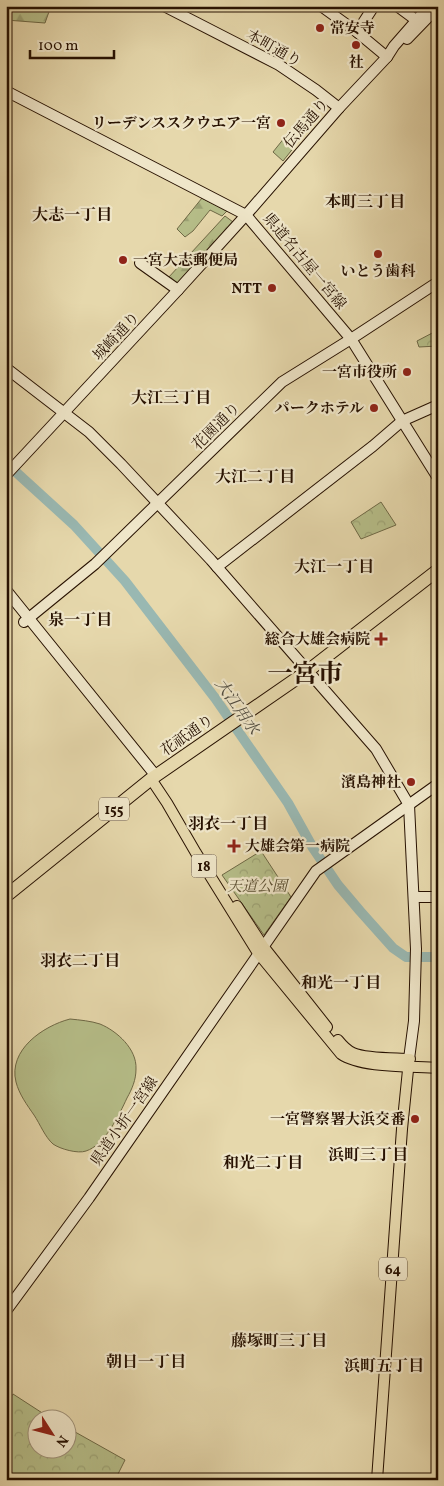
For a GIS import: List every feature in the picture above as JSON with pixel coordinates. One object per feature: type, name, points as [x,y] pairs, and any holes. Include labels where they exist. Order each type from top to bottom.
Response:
[{"type":"highway","name":"花祇通り","points":[[6,896],[154,777],[309,670],[438,570]]},
{"type":"main road","name":"18","points":[[154,777],[201,861],[261,950],[341,1054],[348,1059],[363,1063],[438,1061]]},
{"type":"main road","name":"18","points":[[408,1062],[438,1068]]},
{"type":"main road","name":"64","points":[[377,1480],[408,1062]]},
{"type":"street","name":"本町通り","points":[[164,6],[279,66],[316,90],[339,108]]},
{"type":"street","points":[[320,6],[389,55]]},
{"type":"street","points":[[357,32],[374,6]]},
{"type":"street","points":[[397,6],[416,20]]},
{"type":"street","name":"伝馬通り","points":[[389,55],[394,46],[429,6]]},
{"type":"street","name":"伝馬通り","points":[[246,215],[339,108],[438,7]]},
{"type":"street","name":"県道名古屋一宮線","points":[[6,90],[246,215],[351,339],[438,478]]},
{"type":"street","name":"城崎通り","points":[[8,474],[246,215]]},
{"type":"street","points":[[140,263],[178,290]]},
{"type":"street","name":"花園通り","points":[[27,620],[95,564],[282,382],[438,282]]},
{"type":"street","points":[[6,368],[65,412],[95,438],[217,567],[309,670],[376,749],[409,805],[416,968],[414,1021],[408,1062]]},
{"type":"street","points":[[217,567],[373,446],[402,421],[438,404]]},
{"type":"street","points":[[6,590],[27,620],[154,777]]},
{"type":"street","points":[[6,600],[27,620]]},
{"type":"street","name":"県道小折一宮線","points":[[6,1311],[89,1198],[316,872],[438,784]]},
{"type":"street","points":[[414,897],[438,897]]},
{"type":"green space","points":[[6,6],[51,6],[45,23],[6,20]]},
{"type":"green space","points":[[285,137],[295,146],[283,161],[273,152]]},
{"type":"green space","points":[[202,198],[227,211],[222,216],[210,210],[193,231],[185,237],[177,229]]},
{"type":"green space","points":[[225,216],[233,222],[176,285],[168,278]]},
{"type":"green space","points":[[438,330],[438,346],[419,347],[417,341]]},
{"type":"green space","points":[[381,502],[396,525],[361,539],[351,522]]},
{"type":"green space","name":"天道公園","points":[[261,851],[291,897],[264,935],[222,875]]},
{"type":"green space","points":[[70,1019],[97,1023],[113,1031],[130,1048],[135,1062],[136,1073],[131,1091],[116,1121],[99,1143],[83,1152],[64,1149],[50,1141],[19,1091],[16,1082],[15,1070],[22,1050],[30,1041],[49,1027]]},
{"type":"green space","points":[[13,1394],[35,1408],[28,1408],[28,1458],[78,1458],[78,1434],[125,1460],[115,1480],[6,1480],[6,1406]]},
{"type":"waterway","name":"大江用水","points":[[6,463],[74,525],[125,581],[215,698],[288,803],[313,848],[338,885],[360,911],[393,948],[406,957],[438,957]]},
{"type":"place","name":"常安寺","points":[[320,28]]},
{"type":"place","name":"社","points":[[356,45]]},
{"type":"place","name":"リーデンススクウエア一宮","points":[[281,123]]},
{"type":"place","name":"いとう歯科","points":[[378,254]]},
{"type":"place","name":"一宮大志郵便局","points":[[123,260]]},
{"type":"place","name":"NTT","points":[[272,288]]},
{"type":"place","name":"一宮市役所","points":[[407,372]]},
{"type":"place","name":"パークホテル","points":[[374,408]]},
{"type":"place","name":"総合大雄会病院","points":[[381,639]]},
{"type":"place","name":"濱島神社","points":[[411,782]]},
{"type":"place","name":"大雄会第一病院","points":[[234,846]]},
{"type":"place","name":"一宮警察署大浜交番","points":[[415,1119]]},
{"type":"district","name":"本町三丁目","points":[[365,201]]},
{"type":"district","name":"大志一丁目","points":[[72,214]]},
{"type":"district","name":"大江三丁目","points":[[171,397]]},
{"type":"district","name":"大江二丁目","points":[[255,476]]},
{"type":"district","name":"大江一丁目","points":[[334,566]]},
{"type":"district","name":"泉一丁目","points":[[80,619]]},
{"type":"district","name":"一宮市","points":[[305,673]]},
{"type":"district","name":"羽衣一丁目","points":[[228,823]]},
{"type":"district","name":"羽衣二丁目","points":[[80,960]]},
{"type":"district","name":"和光一丁目","points":[[341,982]]},
{"type":"district","name":"浜町三丁目","points":[[368,1154]]},
{"type":"district","name":"和光二丁目","points":[[263,1162]]},
{"type":"district","name":"藤塚町三丁目","points":[[279,1340]]},
{"type":"district","name":"朝日一丁目","points":[[146,1361]]},
{"type":"district","name":"浜町五丁目","points":[[384,1365]]}]
